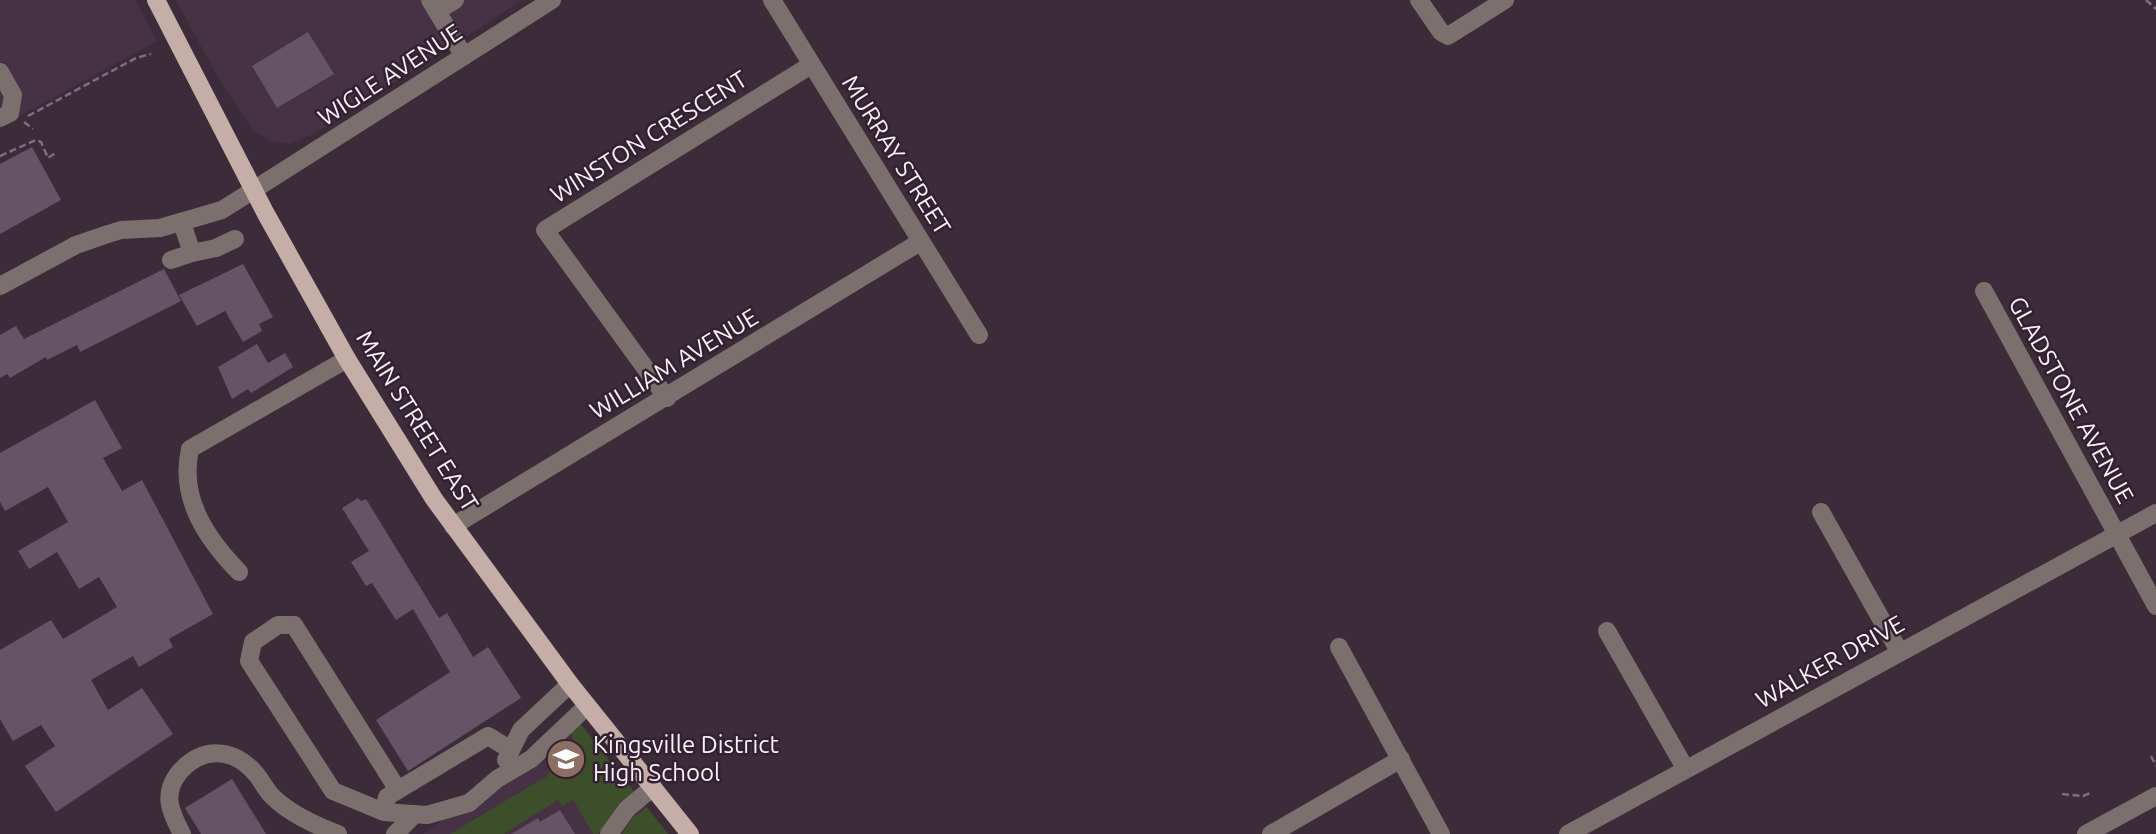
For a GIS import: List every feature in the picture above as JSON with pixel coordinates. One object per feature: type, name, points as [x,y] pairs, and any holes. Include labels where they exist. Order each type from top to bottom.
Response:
[{"type":"main road","name":"MAIN STREET EAST","points":[[159,1],[255,192],[347,359],[453,526],[570,684],[690,834]]},
{"type":"street","points":[[455,0],[433,6],[464,56]]},
{"type":"street","name":"WIGLE AVENUE","points":[[0,286],[76,245],[105,235],[121,230],[160,228],[222,210],[255,192],[552,0]]},
{"type":"street","name":"MURRAY STREET","points":[[772,0],[979,335]]},
{"type":"street","points":[[1419,0],[1441,32],[1448,36],[1505,0]]},
{"type":"street","name":"WINSTON CRESCENT","points":[[667,398],[545,230],[811,65]]},
{"type":"street","points":[[0,72],[13,95],[8,121]]},
{"type":"street","points":[[182,223],[192,253]]},
{"type":"street","points":[[171,260],[216,248],[235,239]]},
{"type":"street","name":"WILLIAM AVENUE","points":[[453,526],[920,242]]},
{"type":"street","name":"GLADSTONE AVENUE","points":[[1984,291],[2156,606]]},
{"type":"street","points":[[239,572],[214,547],[191,505],[187,463],[190,449],[347,359]]},
{"type":"street","points":[[1821,512],[1899,652]]},
{"type":"street","name":"WALKER DRIVE","points":[[1568,834],[2156,513]]},
{"type":"street","points":[[398,790],[295,625],[278,625],[253,642],[249,660],[333,791],[384,812],[427,815],[469,803],[498,779],[531,759],[587,706]]},
{"type":"street","points":[[1607,631],[1685,768]]},
{"type":"street","points":[[1339,647],[1441,834]]},
{"type":"street","points":[[498,779],[521,730],[570,684]]},
{"type":"street","points":[[384,812],[387,797],[488,736],[511,750]]},
{"type":"street","points":[[182,834],[168,801],[175,779],[200,755],[220,752],[242,762],[273,796],[307,822],[338,834]]},
{"type":"street","points":[[1271,834],[1401,759]]},
{"type":"street","points":[[609,834],[627,809],[653,787]]},
{"type":"street","points":[[2086,834],[2156,796]]},
{"type":"street","points":[[395,834],[415,814]]},
{"type":"path","points":[[2146,0],[2156,9]]},
{"type":"path","points":[[8,121],[22,120],[136,58],[152,54]]},
{"type":"path","points":[[22,120],[33,130]]},
{"type":"path","points":[[0,156],[36,140],[41,142],[48,158],[57,152]]},
{"type":"path","points":[[2151,756],[2156,765]]},
{"type":"path","points":[[2062,794],[2083,796],[2090,793]]},
{"type":"shaded area","points":[[0,0],[135,0],[157,41],[0,127]]},
{"type":"shaded area","points":[[176,0],[522,0],[317,132],[290,144],[270,141],[254,132],[217,76]]},
{"type":"shaded area","name":"Kingsville District High School","points":[[577,719],[668,834],[423,834]]},
{"type":"green space","points":[[577,719],[634,792],[598,834],[593,834],[573,800],[562,806],[558,800],[504,834],[450,834],[547,776],[549,769],[567,758],[564,746],[573,740],[571,732]]},
{"type":"green space","points":[[647,807],[668,834],[622,834],[632,819]]},
{"type":"building","points":[[308,32],[334,74],[277,108],[252,66]]},
{"type":"building","points":[[32,147],[61,200],[0,234],[0,164]]},
{"type":"building","points":[[243,264],[273,317],[259,324],[262,331],[243,342],[225,311],[197,326],[179,295]]},
{"type":"building","points":[[164,269],[181,301],[80,352],[77,345],[47,360],[46,357],[10,378],[7,374],[0,378],[0,335],[16,326],[24,339]]},
{"type":"building","points":[[257,344],[268,363],[285,353],[293,367],[251,393],[248,389],[232,399],[218,367]]},
{"type":"building","points":[[95,400],[122,448],[103,458],[122,491],[142,480],[213,614],[169,639],[173,647],[139,667],[133,656],[91,680],[108,710],[142,688],[173,734],[56,812],[25,766],[55,746],[41,725],[13,741],[0,719],[0,650],[51,620],[63,639],[117,607],[99,577],[79,589],[57,552],[29,569],[18,551],[68,522],[48,487],[5,511],[0,502],[0,453]]},
{"type":"building","points":[[358,498],[361,501],[366,499],[439,618],[447,613],[473,657],[488,647],[521,698],[408,771],[376,720],[450,672],[413,609],[396,620],[372,583],[366,586],[351,562],[369,551],[342,508]]},
{"type":"building","points":[[232,779],[266,834],[201,834],[185,808]]},
{"type":"building","points":[[560,810],[575,834],[511,834],[538,818],[540,822]]},
{"type":"place","name":"Kingsville District High School","points":[[566,759]]}]
